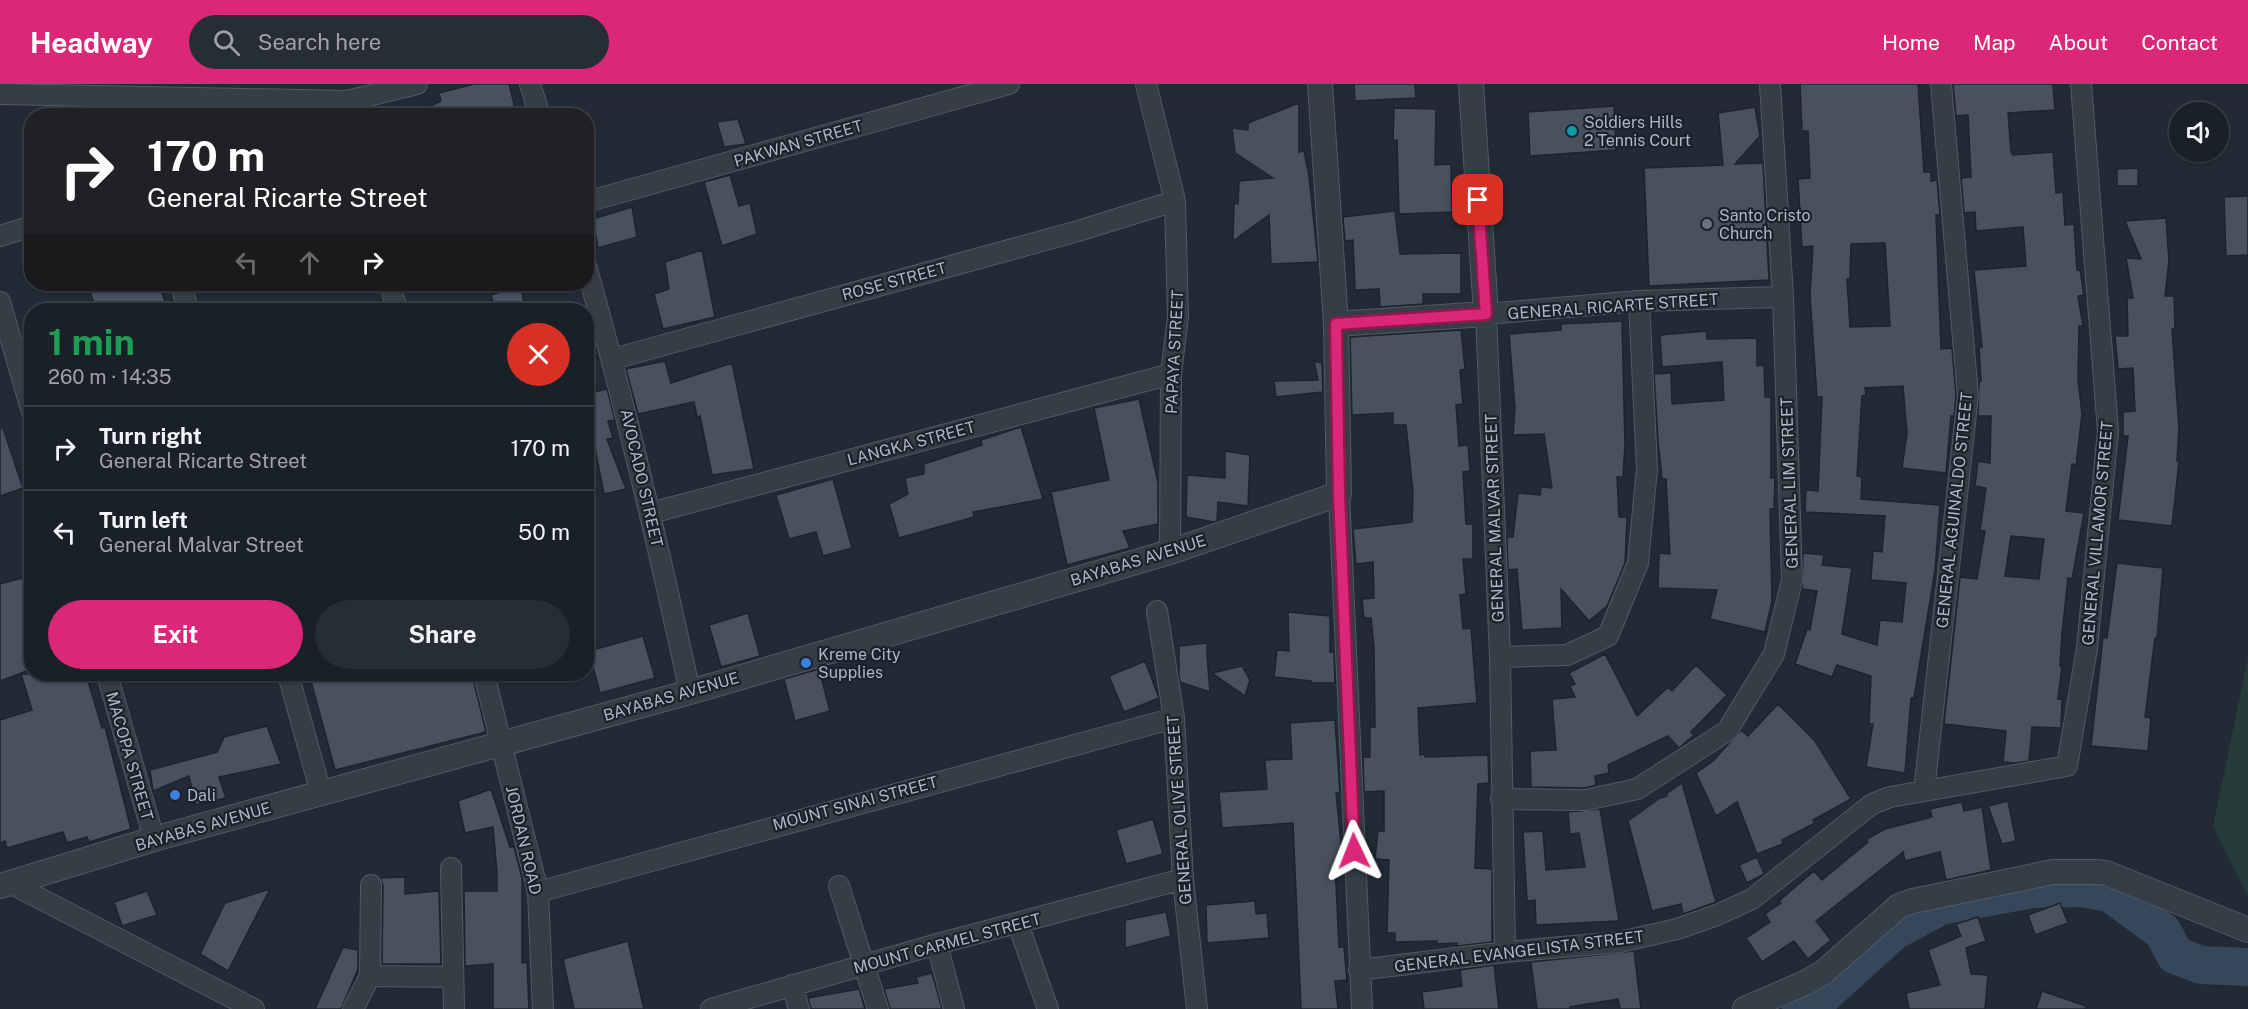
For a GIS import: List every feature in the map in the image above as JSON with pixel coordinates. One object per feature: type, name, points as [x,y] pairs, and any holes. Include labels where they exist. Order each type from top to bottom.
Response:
[{"type":"street","points":[[0,94],[132,106],[348,108],[417,84]]},
{"type":"street","points":[[530,84],[538,108]]},
{"type":"street","name":"PAKWAN STREET","points":[[594,200],[1009,84]]},
{"type":"street","name":"PAPAYA STREET","points":[[1146,84],[1175,201],[1178,317],[1170,374],[1170,552]]},
{"type":"street","points":[[1320,84],[1336,324],[1339,494],[1362,1009]]},
{"type":"street","name":"GENERAL MALVAR STREET","points":[[1471,84],[1486,314],[1500,657],[1505,952]]},
{"type":"street","name":"GENERAL LIM STREET","points":[[1501,800],[1586,800],[1637,789],[1727,731],[1774,654],[1792,580],[1783,297],[1770,84]]},
{"type":"street","name":"GENERAL AGUINALDO STREET","points":[[1924,791],[1968,396],[1941,84]]},
{"type":"street","name":"GENERAL VILLAMOR STREET","points":[[2067,766],[2087,648],[2108,431],[2081,84]]},
{"type":"street","name":"ROSE STREET","points":[[613,359],[1078,231],[1175,201]]},
{"type":"street","points":[[0,236],[24,228]]},
{"type":"street","name":"AVOCADO STREET","points":[[593,291],[613,359],[651,513],[690,692]]},
{"type":"street","name":"GENERAL RICARTE STREET","points":[[1336,324],[1638,301],[1783,297]]},
{"type":"street","points":[[1500,657],[1567,655],[1608,636],[1638,564],[1647,468],[1638,301]]},
{"type":"street","points":[[0,302],[24,384]]},
{"type":"street","name":"LANGKA STREET","points":[[651,513],[1170,374]]},
{"type":"street","name":"BAYABAS AVENUE","points":[[5,884],[154,839],[690,692],[1170,552],[1339,494]]},
{"type":"street","name":"GENERAL OLIVE STREET","points":[[1157,612],[1174,718],[1184,879],[1197,1009]]},
{"type":"street","name":"MACOPA STREET","points":[[108,681],[154,839]]},
{"type":"street","points":[[290,681],[321,793]]},
{"type":"street","name":"JORDAN ROAD","points":[[486,681],[538,891],[543,1009]]},
{"type":"street","name":"MOUNT SINAI STREET","points":[[538,891],[1174,718]]},
{"type":"street","name":"GENERAL EVANGELISTA STREET","points":[[1359,970],[1505,952],[1620,942],[1677,929],[1717,915],[1752,899],[1872,804],[1890,796],[2067,766]]},
{"type":"street","points":[[451,868],[453,1009]]},
{"type":"street","points":[[1745,1009],[1805,983],[1824,972],[1899,906],[1913,901],[2053,872],[2106,873],[2248,930]]},
{"type":"street","name":"MOUNT CARMEL STREET","points":[[712,1009],[937,944],[1184,879]]},
{"type":"street","points":[[5,884],[254,1009]]},
{"type":"street","points":[[353,1009],[370,976],[370,885]]},
{"type":"street","points":[[839,886],[866,965],[878,1009]]},
{"type":"street","points":[[1018,924],[1048,1009]]},
{"type":"street","points":[[937,944],[954,1009]]},
{"type":"street","points":[[370,976],[453,978]]},
{"type":"street","points":[[792,985],[799,1009]]},
{"type":"green space","points":[[2248,658],[2248,896],[2213,826]]},
{"type":"building","points":[[474,84],[509,84],[515,108],[427,108],[441,101],[439,93]]},
{"type":"building","points":[[1354,84],[1415,84],[1416,98],[1355,101]]},
{"type":"building","points":[[1800,84],[1918,84],[1924,172],[1931,172],[1931,181],[1937,180],[1940,215],[1936,215],[1941,349],[1952,348],[1956,396],[1954,416],[1951,416],[1946,473],[1902,468],[1907,433],[1903,386],[1865,388],[1866,395],[1862,396],[1857,476],[1862,477],[1861,499],[1940,505],[1935,570],[1914,698],[1911,698],[1905,773],[1866,767],[1873,724],[1869,724],[1871,676],[1837,665],[1832,677],[1795,664],[1807,629],[1810,630],[1817,591],[1802,589],[1803,553],[1824,555],[1822,565],[1852,568],[1842,634],[1877,645],[1880,620],[1902,622],[1906,583],[1871,580],[1873,551],[1882,552],[1885,516],[1805,512],[1806,490],[1818,491],[1822,397],[1817,397],[1810,295],[1813,246],[1802,247],[1798,179],[1810,178],[1808,131],[1802,131]],"holes":[[[1885,243],[1890,326],[1850,327],[1847,279],[1850,279],[1851,244]]]},
{"type":"building","points":[[1953,84],[2053,84],[2055,110],[2008,113],[2011,152],[2013,155],[2053,152],[2056,193],[2063,192],[2065,225],[2074,224],[2077,270],[2080,270],[2084,295],[2078,296],[2083,326],[2079,326],[2078,380],[2082,414],[2076,465],[2072,464],[2066,511],[2084,513],[2072,579],[2068,578],[2062,633],[2060,666],[2062,666],[2058,699],[2062,699],[2061,728],[2032,727],[2029,761],[2016,763],[2003,762],[2006,731],[1944,724],[1960,577],[1977,579],[1985,531],[1980,531],[1986,488],[1975,486],[1978,461],[1990,463],[1991,416],[1978,416],[1979,382],[1981,381],[1979,347],[1982,347],[1974,270],[2026,266],[2023,227],[1976,231],[1975,212],[1964,213],[1961,178],[1971,177],[1968,115],[1956,116]],"holes":[[[2011,536],[2044,539],[2039,579],[2005,576]]]},
{"type":"building","points":[[1299,103],[1299,152],[1304,151],[1309,176],[1318,262],[1271,264],[1269,215],[1233,241],[1234,203],[1238,204],[1239,181],[1273,178],[1235,153],[1232,128],[1248,130],[1248,123]]},
{"type":"building","name":"Soldiers Hills 2 Tennis Court","points":[[1614,106],[1616,150],[1530,156],[1528,112]]},
{"type":"building","name":"Santo Cristo Church","points":[[1755,107],[1760,136],[1735,164],[1763,163],[1769,280],[1649,286],[1644,168],[1723,165],[1718,113]]},
{"type":"building","points":[[1394,108],[1436,109],[1435,165],[1451,164],[1452,212],[1399,214],[1397,140],[1393,140]]},
{"type":"building","points":[[738,119],[746,144],[724,147],[717,122]]},
{"type":"building","points":[[2138,168],[2138,186],[2117,186],[2117,169]]},
{"type":"building","points":[[730,175],[739,206],[750,203],[757,234],[722,246],[704,182]]},
{"type":"building","points":[[2248,196],[2248,255],[2226,256],[2224,197]]},
{"type":"building","points":[[632,207],[637,237],[598,248],[594,219]]},
{"type":"building","points":[[1395,211],[1400,254],[1461,253],[1461,294],[1423,294],[1423,304],[1380,307],[1379,289],[1355,290],[1353,240],[1345,241],[1343,217]]},
{"type":"building","points":[[2166,218],[2169,261],[2165,296],[2174,296],[2175,329],[2172,329],[2179,429],[2177,461],[2179,461],[2172,526],[2118,520],[2128,436],[2123,436],[2123,412],[2135,411],[2133,368],[2118,369],[2115,336],[2128,336],[2127,298],[2133,298],[2126,258],[2141,259],[2125,221]]},
{"type":"building","points":[[702,250],[715,317],[663,329],[654,294],[669,289],[665,262]]},
{"type":"building","points":[[90,291],[161,291],[166,303],[94,303]]},
{"type":"building","points":[[504,291],[522,291],[524,303],[493,303],[491,295]]},
{"type":"building","points":[[1622,321],[1625,444],[1623,477],[1617,477],[1619,517],[1627,517],[1625,563],[1607,606],[1589,621],[1561,589],[1562,628],[1522,630],[1517,569],[1508,570],[1507,537],[1513,537],[1518,493],[1540,495],[1541,487],[1552,488],[1544,434],[1513,435],[1515,408],[1509,334],[1561,330],[1561,324]]},
{"type":"building","points":[[1461,330],[1465,369],[1460,370],[1463,404],[1456,405],[1459,446],[1468,445],[1470,471],[1463,472],[1466,524],[1473,524],[1473,559],[1463,559],[1466,594],[1460,595],[1463,629],[1471,628],[1477,703],[1418,708],[1420,755],[1425,754],[1425,757],[1488,755],[1489,783],[1478,784],[1475,868],[1492,869],[1492,942],[1457,946],[1457,943],[1437,944],[1437,941],[1395,942],[1395,933],[1387,933],[1389,860],[1375,859],[1378,831],[1384,831],[1384,791],[1364,792],[1363,757],[1370,757],[1370,727],[1375,727],[1374,648],[1371,618],[1364,618],[1362,599],[1374,598],[1373,562],[1356,564],[1353,529],[1412,522],[1413,492],[1406,425],[1393,425],[1393,413],[1352,415],[1350,337]]},
{"type":"building","points":[[1706,331],[1707,339],[1757,338],[1757,366],[1764,365],[1765,397],[1771,397],[1771,478],[1775,478],[1774,509],[1770,509],[1772,601],[1765,632],[1710,619],[1717,590],[1658,588],[1659,553],[1670,554],[1666,479],[1662,479],[1654,374],[1671,373],[1672,404],[1724,400],[1722,362],[1662,367],[1660,335]]},
{"type":"building","points":[[665,361],[671,383],[732,363],[754,469],[712,475],[700,416],[697,417],[694,402],[638,414],[626,369]]},
{"type":"building","points":[[1314,361],[1322,363],[1323,392],[1276,397],[1274,381],[1318,380]]},
{"type":"building","points":[[607,389],[615,420],[608,421],[613,438],[607,439],[626,489],[604,494],[594,443],[594,392]]},
{"type":"building","points":[[1139,399],[1158,483],[1158,524],[1123,531],[1130,548],[1067,565],[1051,492],[1109,480],[1094,408]]},
{"type":"building","points":[[1021,427],[1043,499],[973,512],[974,517],[899,538],[889,504],[908,494],[905,478],[924,474],[924,464],[982,445],[981,440]]},
{"type":"building","points":[[0,428],[3,428],[23,488],[0,496]]},
{"type":"building","points":[[1225,451],[1250,455],[1248,506],[1218,502],[1217,521],[1214,522],[1186,517],[1187,475],[1225,478]]},
{"type":"building","points":[[833,479],[852,548],[823,556],[816,532],[789,539],[776,495]]},
{"type":"building","points":[[2117,563],[2163,568],[2157,638],[2155,638],[2145,717],[2151,718],[2148,751],[2091,746],[2103,637],[2107,638]]},
{"type":"building","points":[[24,578],[24,672],[0,681],[0,584]]},
{"type":"building","points":[[1288,612],[1330,616],[1330,652],[1334,652],[1335,683],[1311,683],[1311,681],[1274,677],[1277,650],[1289,651]]},
{"type":"building","points":[[748,613],[760,656],[721,667],[709,625]]},
{"type":"building","points":[[643,636],[655,678],[600,693],[594,670],[594,650]]},
{"type":"building","points":[[1207,643],[1210,692],[1180,682],[1179,676],[1179,646]]},
{"type":"building","points":[[1605,654],[1637,716],[1668,687],[1672,691],[1696,665],[1727,695],[1691,732],[1694,735],[1679,748],[1668,736],[1608,765],[1609,773],[1595,776],[1596,785],[1585,788],[1531,787],[1530,751],[1556,750],[1552,699],[1575,697],[1570,686],[1575,684],[1569,673]]},
{"type":"building","points":[[1145,661],[1159,698],[1124,712],[1109,676]]},
{"type":"building","points":[[1242,666],[1250,680],[1245,696],[1212,673]]},
{"type":"building","points":[[819,669],[830,711],[795,721],[784,679]]},
{"type":"building","points":[[21,674],[24,674],[24,681],[88,681],[102,728],[105,727],[131,829],[89,842],[87,837],[67,843],[63,832],[7,848],[5,841],[0,843],[0,720],[32,710]]},
{"type":"building","points":[[311,681],[474,681],[486,732],[335,770]]},
{"type":"building","points":[[1778,704],[1815,741],[1851,799],[1813,820],[1815,823],[1782,840],[1783,844],[1757,854],[1737,802],[1716,816],[1696,773],[1713,761],[1741,730],[1748,736]]},
{"type":"building","points":[[1335,720],[1340,793],[1336,793],[1343,862],[1335,862],[1339,947],[1344,947],[1347,980],[1335,981],[1338,1009],[1301,1009],[1293,823],[1222,828],[1219,792],[1267,789],[1265,760],[1292,759],[1290,723]]},
{"type":"building","points":[[267,726],[281,764],[219,777],[226,798],[196,805],[189,776],[153,791],[150,770],[217,752],[224,737]]},
{"type":"building","points":[[1682,783],[1716,902],[1683,914],[1681,904],[1652,911],[1628,821],[1660,798],[1667,796],[1666,794]]},
{"type":"building","points":[[491,789],[510,847],[514,847],[522,878],[522,963],[527,962],[529,1009],[493,1009],[493,964],[465,966],[464,891],[497,891],[497,872],[493,827],[465,833],[458,801]]},
{"type":"building","points":[[2008,801],[2016,841],[2002,844],[1988,806]]},
{"type":"building","points":[[1962,802],[1964,811],[1982,807],[1991,870],[1946,880],[1940,852],[1905,861],[1903,852],[1816,921],[1831,940],[1808,959],[1794,941],[1762,962],[1746,938],[1770,922],[1765,914],[1781,903],[1779,901],[1814,871],[1822,880],[1868,842],[1867,839],[1885,829],[1932,817],[1930,809]]},
{"type":"building","points":[[1600,809],[1619,921],[1536,925],[1535,900],[1527,901],[1523,832],[1543,831],[1546,870],[1585,867],[1579,833],[1570,834],[1568,812]]},
{"type":"building","points":[[1153,819],[1163,854],[1126,864],[1116,830]]},
{"type":"building","points":[[1757,857],[1764,874],[1747,883],[1739,865]]},
{"type":"building","points":[[405,877],[405,894],[439,891],[441,964],[382,964],[383,885],[380,878]]},
{"type":"building","points":[[270,889],[228,971],[200,954],[225,903]]},
{"type":"building","points":[[147,891],[157,915],[122,926],[114,902]]},
{"type":"building","points":[[1255,901],[1256,914],[1267,913],[1269,938],[1207,943],[1206,905]]},
{"type":"building","points":[[2060,903],[2068,923],[2035,935],[2028,915]]},
{"type":"building","points":[[1166,912],[1171,936],[1125,948],[1125,920]]},
{"type":"building","points":[[1978,917],[1986,941],[1966,948],[1971,974],[1988,975],[1985,1009],[1909,1009],[1906,993],[1940,985],[1928,950],[1961,936],[1956,924]]},
{"type":"building","points":[[628,941],[644,1009],[574,1009],[563,959]]},
{"type":"building","points":[[343,947],[358,950],[358,969],[341,1009],[315,1009]]},
{"type":"building","points":[[1634,951],[1641,1009],[1620,1009],[1618,999],[1570,1007],[1570,1009],[1537,1009],[1531,962]]},
{"type":"building","points":[[1494,965],[1499,1009],[1424,1009],[1422,992],[1462,986],[1460,970]]},
{"type":"building","points":[[932,973],[942,1009],[890,1009],[884,989],[918,983],[916,977]]},
{"type":"building","points":[[859,989],[865,1009],[811,1009],[808,998]]},
{"type":"building","points":[[2042,991],[2086,1006],[2085,1009],[2036,1009]]},
{"type":"waterway","points":[[1801,1009],[1811,1006],[1894,931],[1941,906],[2032,889],[2082,888],[2110,893],[2163,932],[2175,955],[2201,965],[2248,967]]},
{"type":"place","name":"Soldiers Hills 2 Tennis Court","points":[[1572,131]]},
{"type":"place","name":"Santo Cristo Church","points":[[1707,224]]},
{"type":"place","name":"Kreme City Supplies","points":[[806,663]]},
{"type":"place","name":"Dali","points":[[175,795]]},
{"type":"route","points":[[1354,851],[1339,494],[1336,324],[1486,314],[1478,200]]}]
